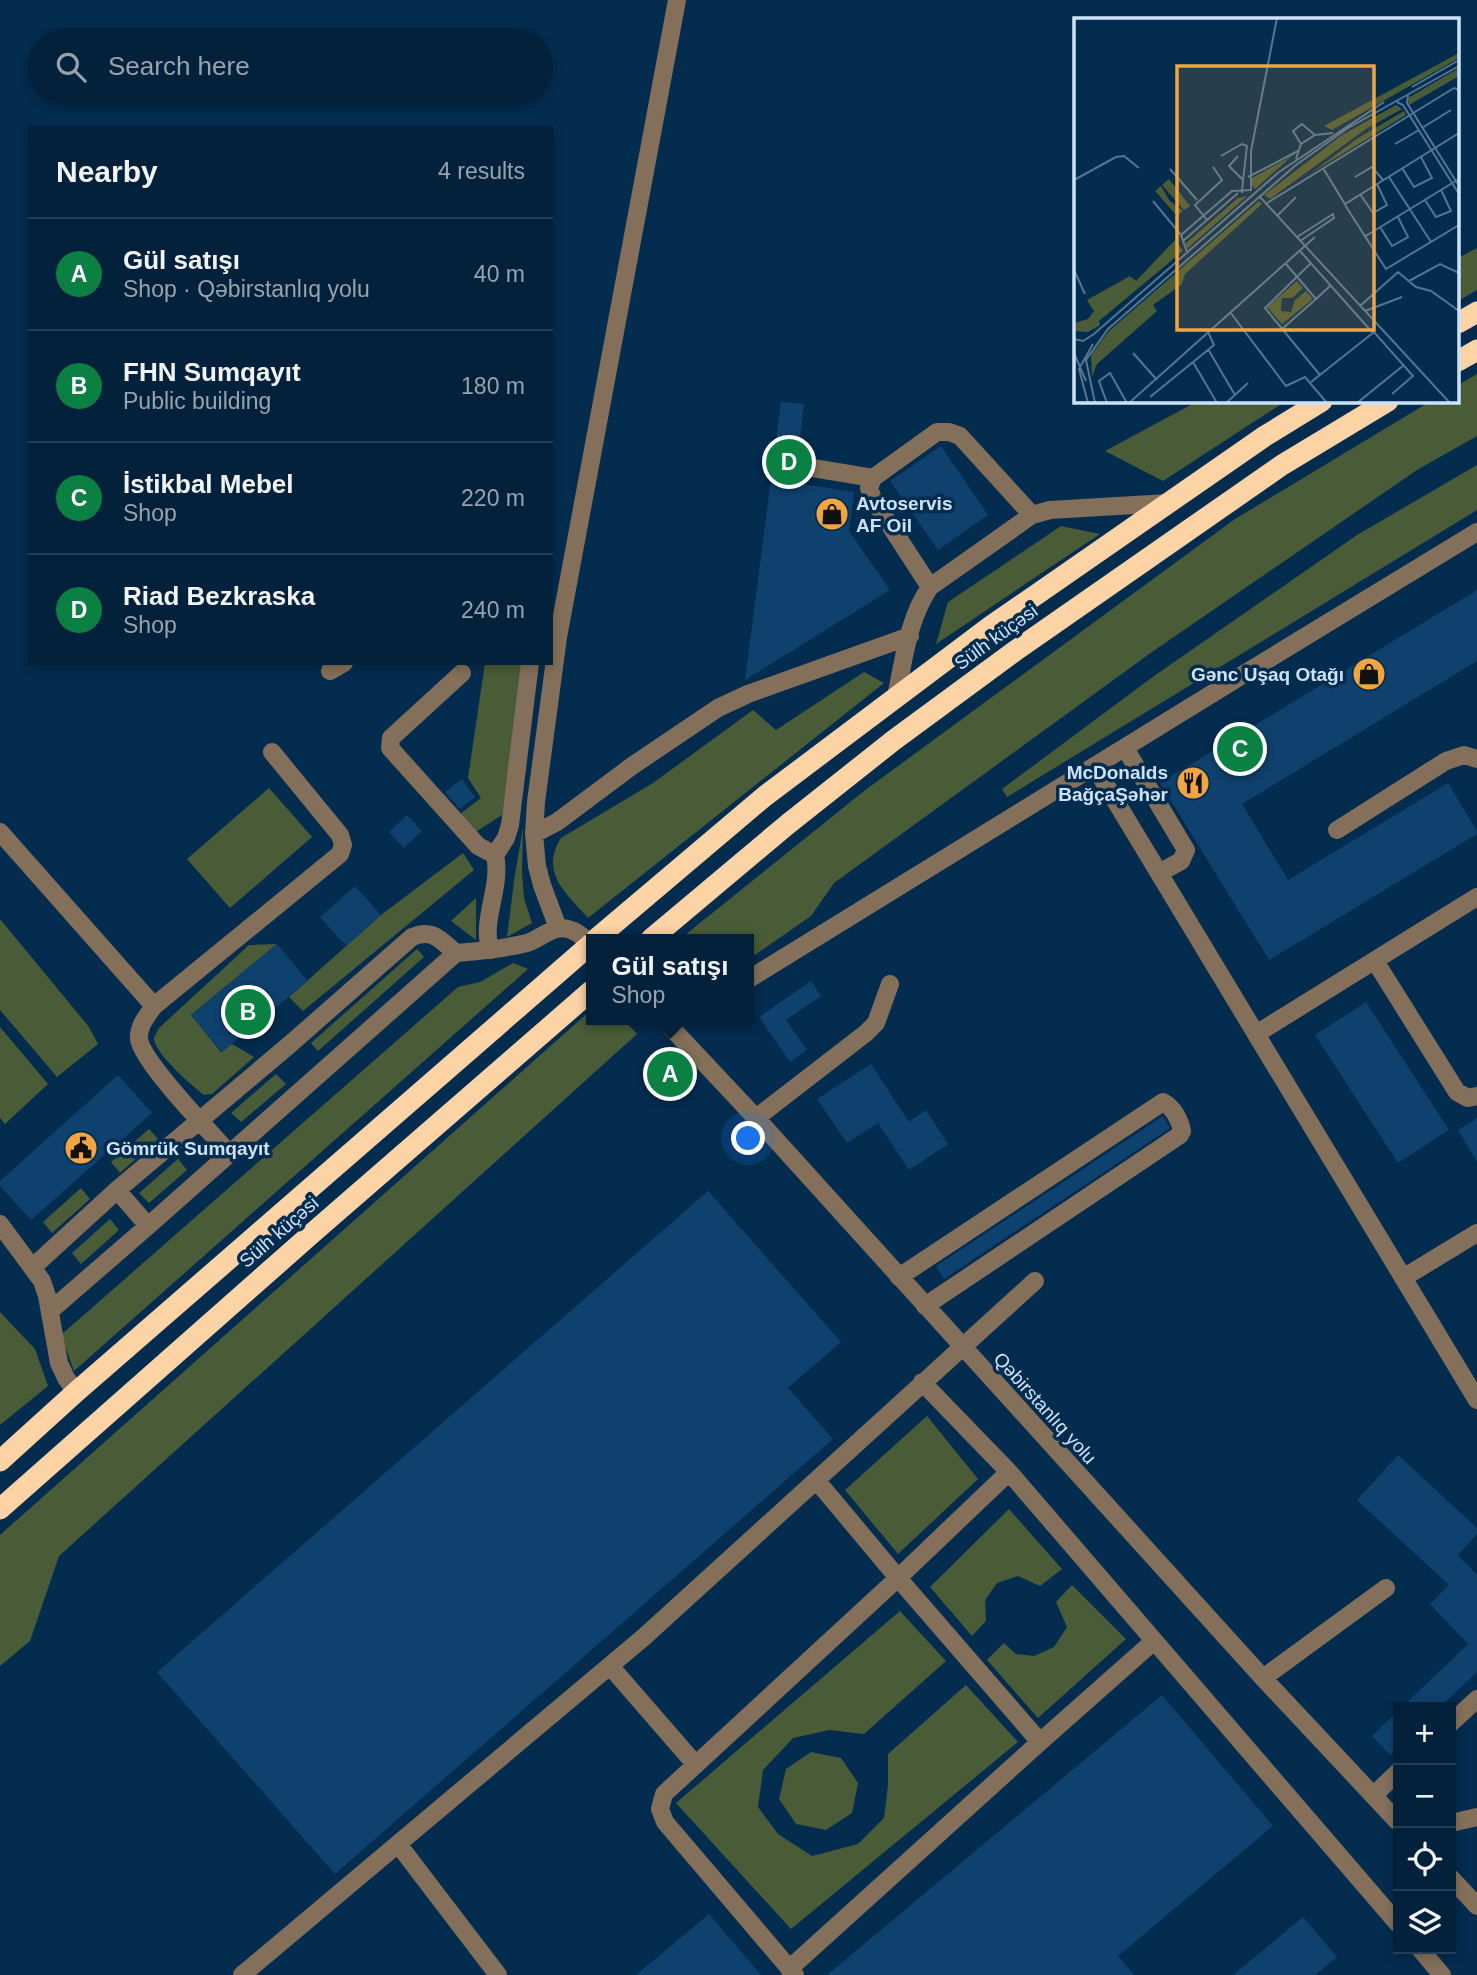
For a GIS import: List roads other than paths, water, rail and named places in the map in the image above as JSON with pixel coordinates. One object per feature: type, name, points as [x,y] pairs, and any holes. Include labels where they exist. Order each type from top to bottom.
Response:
[{"type":"highway","points":[[1460,322],[1477,313]]},
{"type":"highway","points":[[1460,360],[1477,350]]},
{"type":"highway","name":"Sülh küçəsi","points":[[602,934],[765,796],[991,625],[1265,436],[1320,402]]},
{"type":"highway","name":"Sülh küçəsi","points":[[657,934],[788,824],[894,740],[1004,659],[1282,465],[1386,402]]},
{"type":"highway","name":"Sülh küçəsi","points":[[0,1461],[586,948]]},
{"type":"highway","name":"Sülh küçəsi","points":[[0,1509],[586,995]]},
{"type":"street","points":[[558,928],[540,876],[534,834],[536,802],[561,624],[677,0]]},
{"type":"street","points":[[930,587],[873,499],[869,488],[873,478],[937,432],[960,436],[1032,515]]},
{"type":"street","points":[[813,468],[873,478]]},
{"type":"street","points":[[896,696],[914,617],[930,587],[1032,515],[1050,510],[1168,503]]},
{"type":"street","points":[[754,976],[1477,532]]},
{"type":"street","points":[[534,834],[557,822],[632,766],[718,708],[748,694],[909,636]]},
{"type":"street","points":[[490,950],[487,940],[497,879],[495,855],[506,838],[510,825],[530,665]]},
{"type":"street","points":[[462,673],[391,737],[390,748],[478,846],[495,855]]},
{"type":"street","points":[[1125,748],[1186,850],[1181,861],[1159,873]]},
{"type":"street","points":[[230,1154],[153,1067],[142,1051],[139,1038],[141,1024],[154,1006],[340,854],[343,845],[340,835],[272,752]]},
{"type":"street","points":[[1337,830],[1446,761],[1464,755],[1477,759]]},
{"type":"street","points":[[1095,767],[1477,1400]]},
{"type":"street","points":[[0,832],[154,1006]]},
{"type":"street","points":[[1256,1034],[1477,897]]},
{"type":"street","points":[[50,1311],[456,953],[528,943],[558,928],[578,933],[586,940]]},
{"type":"street","points":[[33,1267],[117,1190],[412,937],[421,933],[434,935],[456,953]]},
{"type":"street","points":[[1375,961],[1457,1092],[1468,1098],[1477,1096]]},
{"type":"street","points":[[755,1118],[866,1033],[876,1023],[890,984]]},
{"type":"street","name":"Qəbirstanlıq yolu","points":[[676,1025],[755,1118],[962,1347],[1393,1817]]},
{"type":"street","points":[[899,1277],[1163,1102],[1170,1106],[1181,1125],[1180,1135],[925,1306]]},
{"type":"street","points":[[117,1190],[148,1226]]},
{"type":"street","points":[[0,1224],[42,1281],[59,1363],[65,1378],[76,1392]]},
{"type":"street","points":[[1403,1278],[1477,1233]]},
{"type":"street","points":[[242,1975],[644,1637],[1035,1281]]},
{"type":"street","points":[[922,1382],[1009,1472],[1393,1918]]},
{"type":"street","points":[[1009,1472],[664,1794],[660,1809],[665,1822],[792,1972],[1040,1742],[1154,1641]]},
{"type":"street","points":[[817,1481],[1040,1742]]},
{"type":"street","points":[[1263,1678],[1386,1588]]},
{"type":"street","points":[[610,1666],[696,1765]]},
{"type":"street","points":[[1456,1718],[1477,1699]]},
{"type":"street","points":[[1374,1796],[1393,1777]]},
{"type":"street","points":[[1456,1822],[1477,1817]]},
{"type":"street","points":[[398,1844],[498,1975]]},
{"type":"street","points":[[1456,1883],[1477,1906]]},
{"type":"street","points":[[1424,1954],[1442,1975]]},
{"type":"place","name":"Riad Bezkraska","points":[[789,462]]},
{"type":"place","name":"Avtoservis AF Oil","points":[[832,514]]},
{"type":"place","name":"Gənc Uşaq Otağı","points":[[1369,674]]},
{"type":"place","name":"İstikbal Mebel","points":[[1240,749]]},
{"type":"place","name":"McDonalds BağçaŞəhər","points":[[1193,783]]},
{"type":"place","name":"FHN Sumqayıt","points":[[248,1012]]},
{"type":"place","name":"Gül satışı","points":[[670,1074]]},
{"type":"place","name":"Gömrük Sumqayıt","points":[[81,1148]]}]
